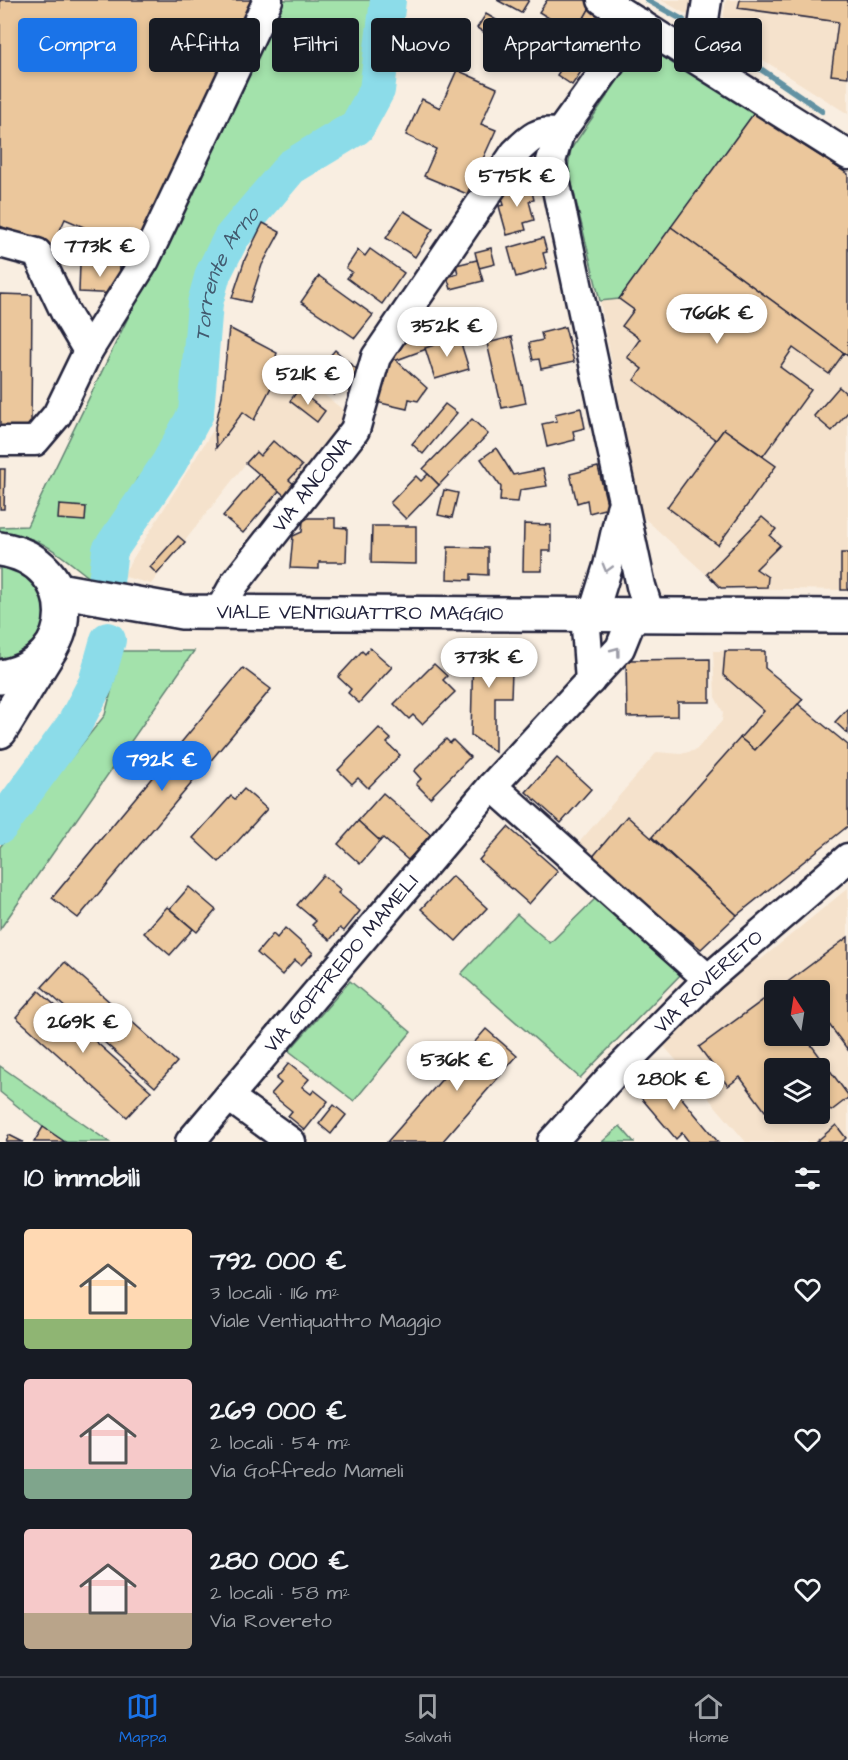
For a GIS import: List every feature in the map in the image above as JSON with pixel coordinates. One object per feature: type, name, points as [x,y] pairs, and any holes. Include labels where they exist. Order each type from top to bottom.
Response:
[{"type":"main road","points":[[0,549],[28,556],[40,565],[58,591],[62,612],[55,641],[0,731]]},
{"type":"main road","name":"VIALE VENTIQUATTRO MAGGIO","points":[[58,591],[172,611]]},
{"type":"main road","name":"VIALE VENTIQUATTRO MAGGIO","points":[[0,677],[30,669],[55,641],[84,622],[111,616],[172,611],[642,615]]},
{"type":"main road","points":[[642,615],[848,616]]},
{"type":"street","points":[[0,441],[35,441],[57,415],[88,351],[145,260],[268,0]]},
{"type":"street","points":[[602,0],[632,18]]},
{"type":"street","points":[[704,18],[707,0]]},
{"type":"street","points":[[604,72],[559,134],[551,161],[623,491],[641,586],[642,615]]},
{"type":"street","points":[[718,72],[848,155]]},
{"type":"street","name":"VIA ANCONA","points":[[219,612],[235,583],[355,430],[376,357],[515,153],[532,136],[548,130],[559,134]]},
{"type":"street","points":[[0,243],[37,253],[65,312],[88,351]]},
{"type":"street","points":[[590,681],[589,614],[611,557],[623,491]]},
{"type":"street","name":"VIA GOFFREDO MAMELI","points":[[190,1142],[492,786],[620,648],[642,615]]},
{"type":"street","points":[[492,786],[708,979]]},
{"type":"street","name":"VIA ROVERETO","points":[[555,1141],[611,1077],[708,979],[848,858]]},
{"type":"street","points":[[229,1097],[291,1142]]},
{"type":"shaded area","points":[[661,0],[694,0],[691,17]]},
{"type":"shaded area","points":[[726,0],[848,0],[848,114],[762,59],[762,18],[723,18]]},
{"type":"shaded area","points":[[754,113],[848,172],[848,590],[721,588],[641,515],[600,301],[619,299]]},
{"type":"shaded area","points":[[229,328],[277,353],[276,357],[351,416],[285,496],[246,463],[151,584],[122,576],[215,427],[222,396]]},
{"type":"shaded area","points":[[713,651],[765,651],[765,668],[798,704],[848,745],[848,826],[737,915],[701,949],[576,846],[657,752],[681,754],[696,750],[722,721],[723,712],[715,697]]},
{"type":"shaded area","points":[[848,888],[848,1137],[846,1138],[836,1125],[816,1142],[746,1142],[663,1045],[750,956],[759,961]]},
{"type":"green space","points":[[282,0],[381,0],[380,18],[371,18],[371,72],[374,72],[369,92],[354,118],[313,146],[271,180],[242,207],[226,231],[210,264],[200,297],[188,359],[185,397],[187,411],[160,458],[137,479],[90,578],[38,541],[14,534],[0,534],[0,527],[27,526],[247,72],[260,72],[260,45],[272,21],[272,72],[359,72],[359,18],[273,18]]},
{"type":"green space","points":[[662,50],[674,58],[674,72],[694,72],[754,113],[619,299],[600,301],[568,168],[571,149],[624,72],[662,72]]},
{"type":"green space","points":[[0,566],[15,569],[28,576],[37,587],[42,601],[43,616],[41,630],[34,644],[21,655],[0,661]]},
{"type":"green space","points":[[122,651],[194,651],[0,929],[0,847],[105,715]]},
{"type":"green space","points":[[599,895],[684,971],[580,1078],[461,974],[517,914],[550,943]]},
{"type":"green space","points":[[350,981],[411,1032],[354,1101],[289,1051]]},
{"type":"green space","points":[[0,1066],[109,1142],[65,1142],[43,1127],[0,1092]]},
{"type":"green space","points":[[620,1126],[634,1142],[602,1142]]},
{"type":"building","points":[[0,0],[255,0],[247,18],[149,18],[149,72],[223,72],[144,253],[65,219],[52,248],[0,226]]},
{"type":"building","points":[[497,0],[529,0],[521,13]]},
{"type":"building","points":[[547,0],[585,0],[592,4],[584,18],[549,18],[539,12]]},
{"type":"building","points":[[740,0],[848,0],[848,77],[831,75],[838,22],[738,8]]},
{"type":"building","points":[[592,4],[614,18],[584,18]]},
{"type":"building","points":[[483,19],[483,32],[477,28]]},
{"type":"building","points":[[456,72],[461,72],[497,88],[481,124],[496,130],[467,194],[424,176],[436,149],[406,135],[422,99],[440,108]]},
{"type":"building","points":[[559,72],[581,72],[572,85],[557,75]]},
{"type":"building","points":[[754,113],[848,174],[848,356],[671,227]]},
{"type":"building","points":[[530,183],[534,200],[529,201],[534,220],[524,223],[526,230],[507,235],[499,206],[504,205],[500,191]]},
{"type":"building","points":[[404,211],[433,229],[415,257],[386,238]]},
{"type":"building","points":[[263,223],[280,232],[262,265],[250,302],[232,298],[245,259]]},
{"type":"building","points":[[671,227],[844,353],[829,374],[793,348],[780,367],[811,390],[763,456],[724,429],[716,440],[634,380],[642,369],[627,357],[640,339],[622,326],[634,310],[619,299]]},
{"type":"building","points":[[543,238],[547,252],[543,253],[547,268],[516,277],[508,248]]},
{"type":"building","points":[[491,248],[495,264],[479,268],[475,252]]},
{"type":"building","points":[[370,249],[404,273],[382,304],[347,278],[352,272],[346,268],[358,250],[365,256]]},
{"type":"building","points":[[477,260],[483,281],[451,289],[447,277],[458,274],[456,265]]},
{"type":"building","points":[[80,263],[120,265],[119,294],[79,292]]},
{"type":"building","points":[[319,276],[373,315],[355,338],[301,302]]},
{"type":"building","points":[[0,294],[32,295],[31,428],[0,428]]},
{"type":"building","points":[[455,310],[459,337],[394,361],[388,353],[417,318]]},
{"type":"building","points":[[565,327],[574,362],[541,369],[539,359],[533,360],[529,343],[543,340],[541,333]]},
{"type":"building","points":[[229,328],[277,353],[276,356],[290,366],[282,380],[277,376],[254,420],[243,412],[216,448],[215,427],[222,396]]},
{"type":"building","points":[[459,337],[469,369],[435,379],[425,348]]},
{"type":"building","points":[[512,337],[526,403],[502,408],[487,343]]},
{"type":"building","points":[[335,350],[361,373],[347,390],[342,386],[334,395],[312,377]]},
{"type":"building","points":[[388,353],[427,388],[418,401],[409,399],[407,409],[376,402]]},
{"type":"building","points":[[839,387],[848,395],[848,412],[832,431],[814,416]]},
{"type":"building","points":[[298,390],[325,411],[317,422],[290,401]]},
{"type":"building","points":[[445,404],[457,413],[423,454],[412,444]]},
{"type":"building","points":[[581,408],[585,428],[573,431],[575,440],[547,447],[542,424],[557,421],[555,414]]},
{"type":"building","points":[[472,419],[488,434],[439,485],[423,469]]},
{"type":"building","points":[[724,429],[776,466],[718,545],[667,507]]},
{"type":"building","points":[[273,441],[302,466],[289,480],[295,485],[285,496],[246,463],[256,452],[260,456]]},
{"type":"building","points":[[496,448],[513,475],[543,469],[547,486],[520,490],[518,502],[500,501],[501,487],[481,459]]},
{"type":"building","points":[[598,467],[608,508],[589,513],[587,500],[577,503],[570,474]]},
{"type":"building","points":[[0,469],[5,469],[4,509],[0,509]]},
{"type":"building","points":[[259,474],[279,491],[243,533],[223,516]]},
{"type":"building","points":[[428,474],[439,485],[406,519],[390,503],[416,476],[421,481]]},
{"type":"building","points":[[444,490],[458,493],[452,518],[438,515]]},
{"type":"building","points":[[59,505],[86,507],[85,521],[58,519]]},
{"type":"building","points":[[762,517],[776,529],[770,536],[780,545],[756,569],[768,577],[767,587],[721,588],[707,574]]},
{"type":"building","points":[[308,518],[335,518],[335,527],[347,528],[346,562],[319,562],[319,569],[290,568],[293,536],[302,532],[303,521]]},
{"type":"building","points":[[524,524],[551,525],[551,551],[542,551],[542,571],[523,571]]},
{"type":"building","points":[[372,526],[416,526],[416,564],[371,563]]},
{"type":"building","points":[[178,536],[185,542],[157,574],[150,567]]},
{"type":"building","points":[[448,547],[488,548],[488,575],[471,574],[471,580],[447,579]]},
{"type":"building","points":[[841,553],[848,553],[848,590],[841,590]]},
{"type":"building","points":[[513,646],[511,697],[495,697],[495,752],[471,735],[473,648]]},
{"type":"building","points":[[370,648],[392,667],[359,703],[348,693],[351,689],[338,677],[362,651],[365,654]]},
{"type":"building","points":[[725,651],[765,651],[765,668],[803,699],[755,750],[740,738],[764,711],[723,675]]},
{"type":"building","points":[[710,659],[710,702],[678,702],[678,716],[627,717],[626,660]]},
{"type":"building","points":[[434,664],[447,676],[443,680],[455,692],[422,724],[413,715],[409,719],[394,704]]},
{"type":"building","points":[[243,668],[271,689],[78,918],[52,898]]},
{"type":"building","points":[[798,704],[848,745],[848,826],[737,915],[652,837],[740,738],[755,750]]},
{"type":"building","points":[[848,710],[848,734],[835,722]]},
{"type":"building","points":[[379,728],[391,739],[387,743],[400,755],[368,788],[358,778],[352,784],[338,770]]},
{"type":"building","points":[[446,739],[450,743],[453,740],[470,757],[430,798],[416,784],[421,779],[414,771]]},
{"type":"building","points":[[557,758],[591,789],[561,823],[526,792]]},
{"type":"building","points":[[244,789],[267,809],[219,862],[193,838],[231,796],[235,799]]},
{"type":"building","points":[[383,793],[431,835],[408,860],[383,838],[380,841],[358,821]]},
{"type":"building","points":[[627,816],[737,915],[701,949],[591,859]]},
{"type":"building","points":[[358,821],[380,841],[360,864],[338,844]]},
{"type":"building","points":[[508,827],[558,871],[529,904],[479,860]]},
{"type":"building","points":[[323,875],[341,890],[338,893],[360,911],[344,931],[340,928],[330,940],[312,925],[316,921],[297,905]]},
{"type":"building","points":[[452,876],[487,908],[456,941],[421,909]]},
{"type":"building","points":[[189,887],[216,910],[197,932],[170,909]]},
{"type":"building","points":[[167,907],[193,929],[170,955],[144,933]]},
{"type":"building","points":[[285,928],[313,953],[301,965],[295,960],[282,975],[257,953],[273,934],[277,938]]},
{"type":"building","points":[[848,937],[848,1050],[830,1026],[830,980],[790,980]]},
{"type":"building","points":[[65,962],[177,1062],[155,1087],[42,987]]},
{"type":"building","points":[[39,991],[151,1091],[127,1117],[16,1017]]},
{"type":"building","points":[[764,999],[764,1046],[812,1046],[821,1058],[764,1058],[764,1110],[740,1077],[728,1086],[699,1047]]},
{"type":"building","points":[[486,1029],[517,1056],[442,1142],[387,1142]]},
{"type":"building","points":[[289,1063],[309,1079],[302,1087],[311,1094],[314,1090],[328,1101],[305,1130],[288,1116],[292,1111],[271,1094],[281,1083],[276,1079]]},
{"type":"building","points":[[830,1070],[848,1095],[848,1098],[831,1111]]},
{"type":"building","points":[[661,1073],[718,1142],[689,1142],[682,1133],[676,1139],[637,1093]]},
{"type":"building","points":[[334,1105],[346,1115],[331,1134],[319,1124]]},
{"type":"building","points":[[836,1125],[846,1138],[842,1142],[816,1142]]},
{"type":"building","points":[[43,1127],[65,1142],[34,1142]]},
{"type":"building","points":[[9,1135],[23,1142],[6,1142]]},
{"type":"waterway","name":"Torrente Arno","points":[[106,582],[110,550],[169,463],[196,413],[205,303],[213,274],[231,238],[291,167],[357,127],[377,90],[388,0]]},
{"type":"waterway","points":[[647,0],[679,18]]},
{"type":"waterway","points":[[762,70],[822,111]]},
{"type":"waterway","name":"Torrente Arno","points":[[0,826],[74,725],[96,683],[108,640]]}]
